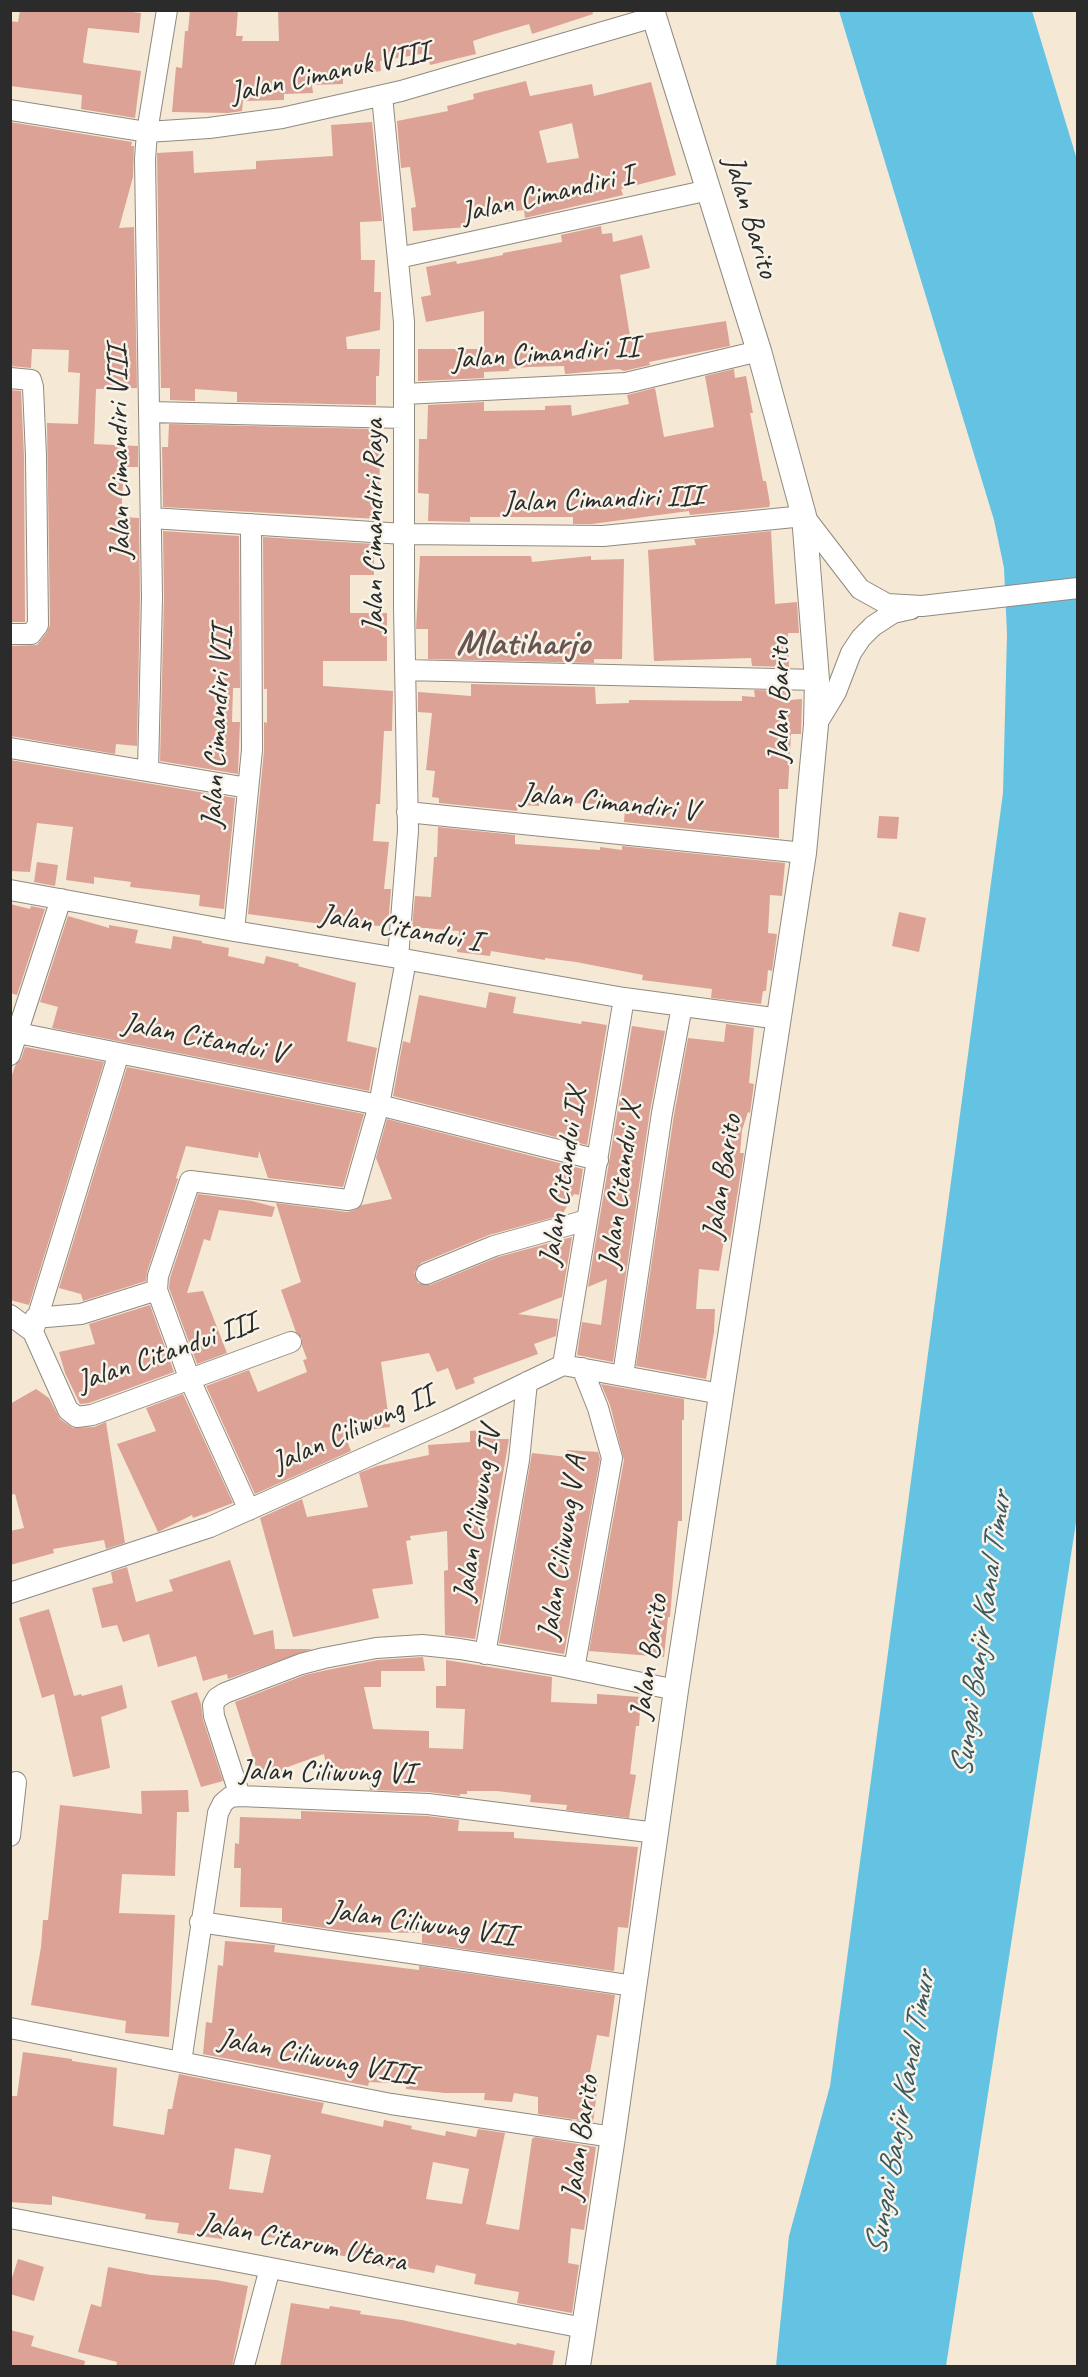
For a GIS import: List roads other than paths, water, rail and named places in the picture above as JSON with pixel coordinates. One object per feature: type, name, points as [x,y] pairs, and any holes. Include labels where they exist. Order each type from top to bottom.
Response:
[{"type":"street","name":"Jalan Cimandiri VIII","points":[[148,771],[152,597],[145,159],[147,132],[167,10]]},
{"type":"street","name":"Jalan Cimanuk VIII","points":[[10,110],[147,132],[209,128],[282,118],[382,96],[525,56],[653,14]]},
{"type":"street","name":"Jalan Barito","points":[[578,2367],[676,1690],[780,1019],[804,853],[816,725],[817,680],[804,516],[759,351],[653,14]]},
{"type":"street","name":"Jalan Cimandiri Raya","points":[[157,1290],[160,1268],[190,1181],[348,1200],[354,1196],[379,1105],[402,959],[407,812],[404,322],[382,96]]},
{"type":"street","name":"Jalan Cimandiri I","points":[[398,258],[710,190]]},
{"type":"street","name":"Jalan Cimandiri II","points":[[404,394],[626,383],[759,351]]},
{"type":"street","points":[[10,378],[28,379],[32,382],[33,387],[38,625],[32,634],[10,634]]},
{"type":"street","points":[[149,412],[404,418]]},
{"type":"street","points":[[804,516],[860,590],[887,604],[922,606]]},
{"type":"street","name":"Jalan Cimandiri III","points":[[151,518],[404,534],[603,536],[804,516]]},
{"type":"street","name":"Jalan Cimandiri VII","points":[[234,932],[252,738],[251,524]]},
{"type":"street","points":[[816,725],[836,692],[851,653],[861,638],[873,626],[893,613],[922,606],[1077,588]]},
{"type":"street","points":[[405,670],[817,680]]},
{"type":"street","points":[[10,748],[248,788]]},
{"type":"street","name":"Jalan Cimandiri V","points":[[407,812],[804,853]]},
{"type":"street","name":"Jalan Citandui I","points":[[10,890],[234,932],[624,998],[780,1019]]},
{"type":"street","points":[[10,1055],[61,899]]},
{"type":"street","name":"Jalan Citandui IX","points":[[572,1366],[588,1221],[624,998]]},
{"type":"street","name":"Jalan Citandui X","points":[[622,1375],[666,1091],[682,1006]]},
{"type":"street","name":"Jalan Citandui V","points":[[18,1033],[379,1105],[598,1160]]},
{"type":"street","points":[[34,1325],[119,1053]]},
{"type":"street","points":[[426,1274],[494,1246],[588,1221]]},
{"type":"street","points":[[34,1325],[81,1314],[157,1290],[190,1380],[249,1509]]},
{"type":"street","name":"Jalan Citandui III","points":[[10,1315],[34,1325],[65,1404],[68,1410],[77,1417],[92,1415],[291,1342]]},
{"type":"street","points":[[572,1366],[721,1394]]},
{"type":"street","name":"Jalan Ciliwung II","points":[[10,1593],[210,1527],[447,1421],[526,1382],[572,1366]]},
{"type":"street","name":"Jalan Ciliwung V A","points":[[572,1366],[598,1408],[612,1458],[574,1669]]},
{"type":"street","name":"Jalan Ciliwung IV","points":[[485,1654],[519,1460],[526,1382]]},
{"type":"street","points":[[240,1796],[214,1716],[213,1705],[217,1698],[225,1693],[301,1664],[376,1648],[422,1645],[574,1669],[676,1690]]},
{"type":"street","points":[[10,1836],[16,1782]]},
{"type":"street","name":"Jalan Ciliwung VI","points":[[181,2062],[218,1813],[230,1797],[428,1804],[656,1833]]},
{"type":"street","name":"Jalan Ciliwung VII","points":[[201,1922],[634,1986]]},
{"type":"street","name":"Jalan Ciliwung VIII","points":[[10,2028],[391,2104],[613,2137]]},
{"type":"street","name":"Jalan Citarum Utara","points":[[10,2218],[584,2328]]},
{"type":"street","points":[[244,2367],[270,2268]]},
{"type":"water","name":"Sungai Banjir Kanal Timur","points":[[839,11],[1032,11],[1078,163],[1077,1516],[946,2366],[776,2366],[789,2236],[830,2086],[1003,793],[1007,634],[1004,568],[994,520]]},
{"type":"district","name":"Mlatiharjo","points":[[523,645]]}]
